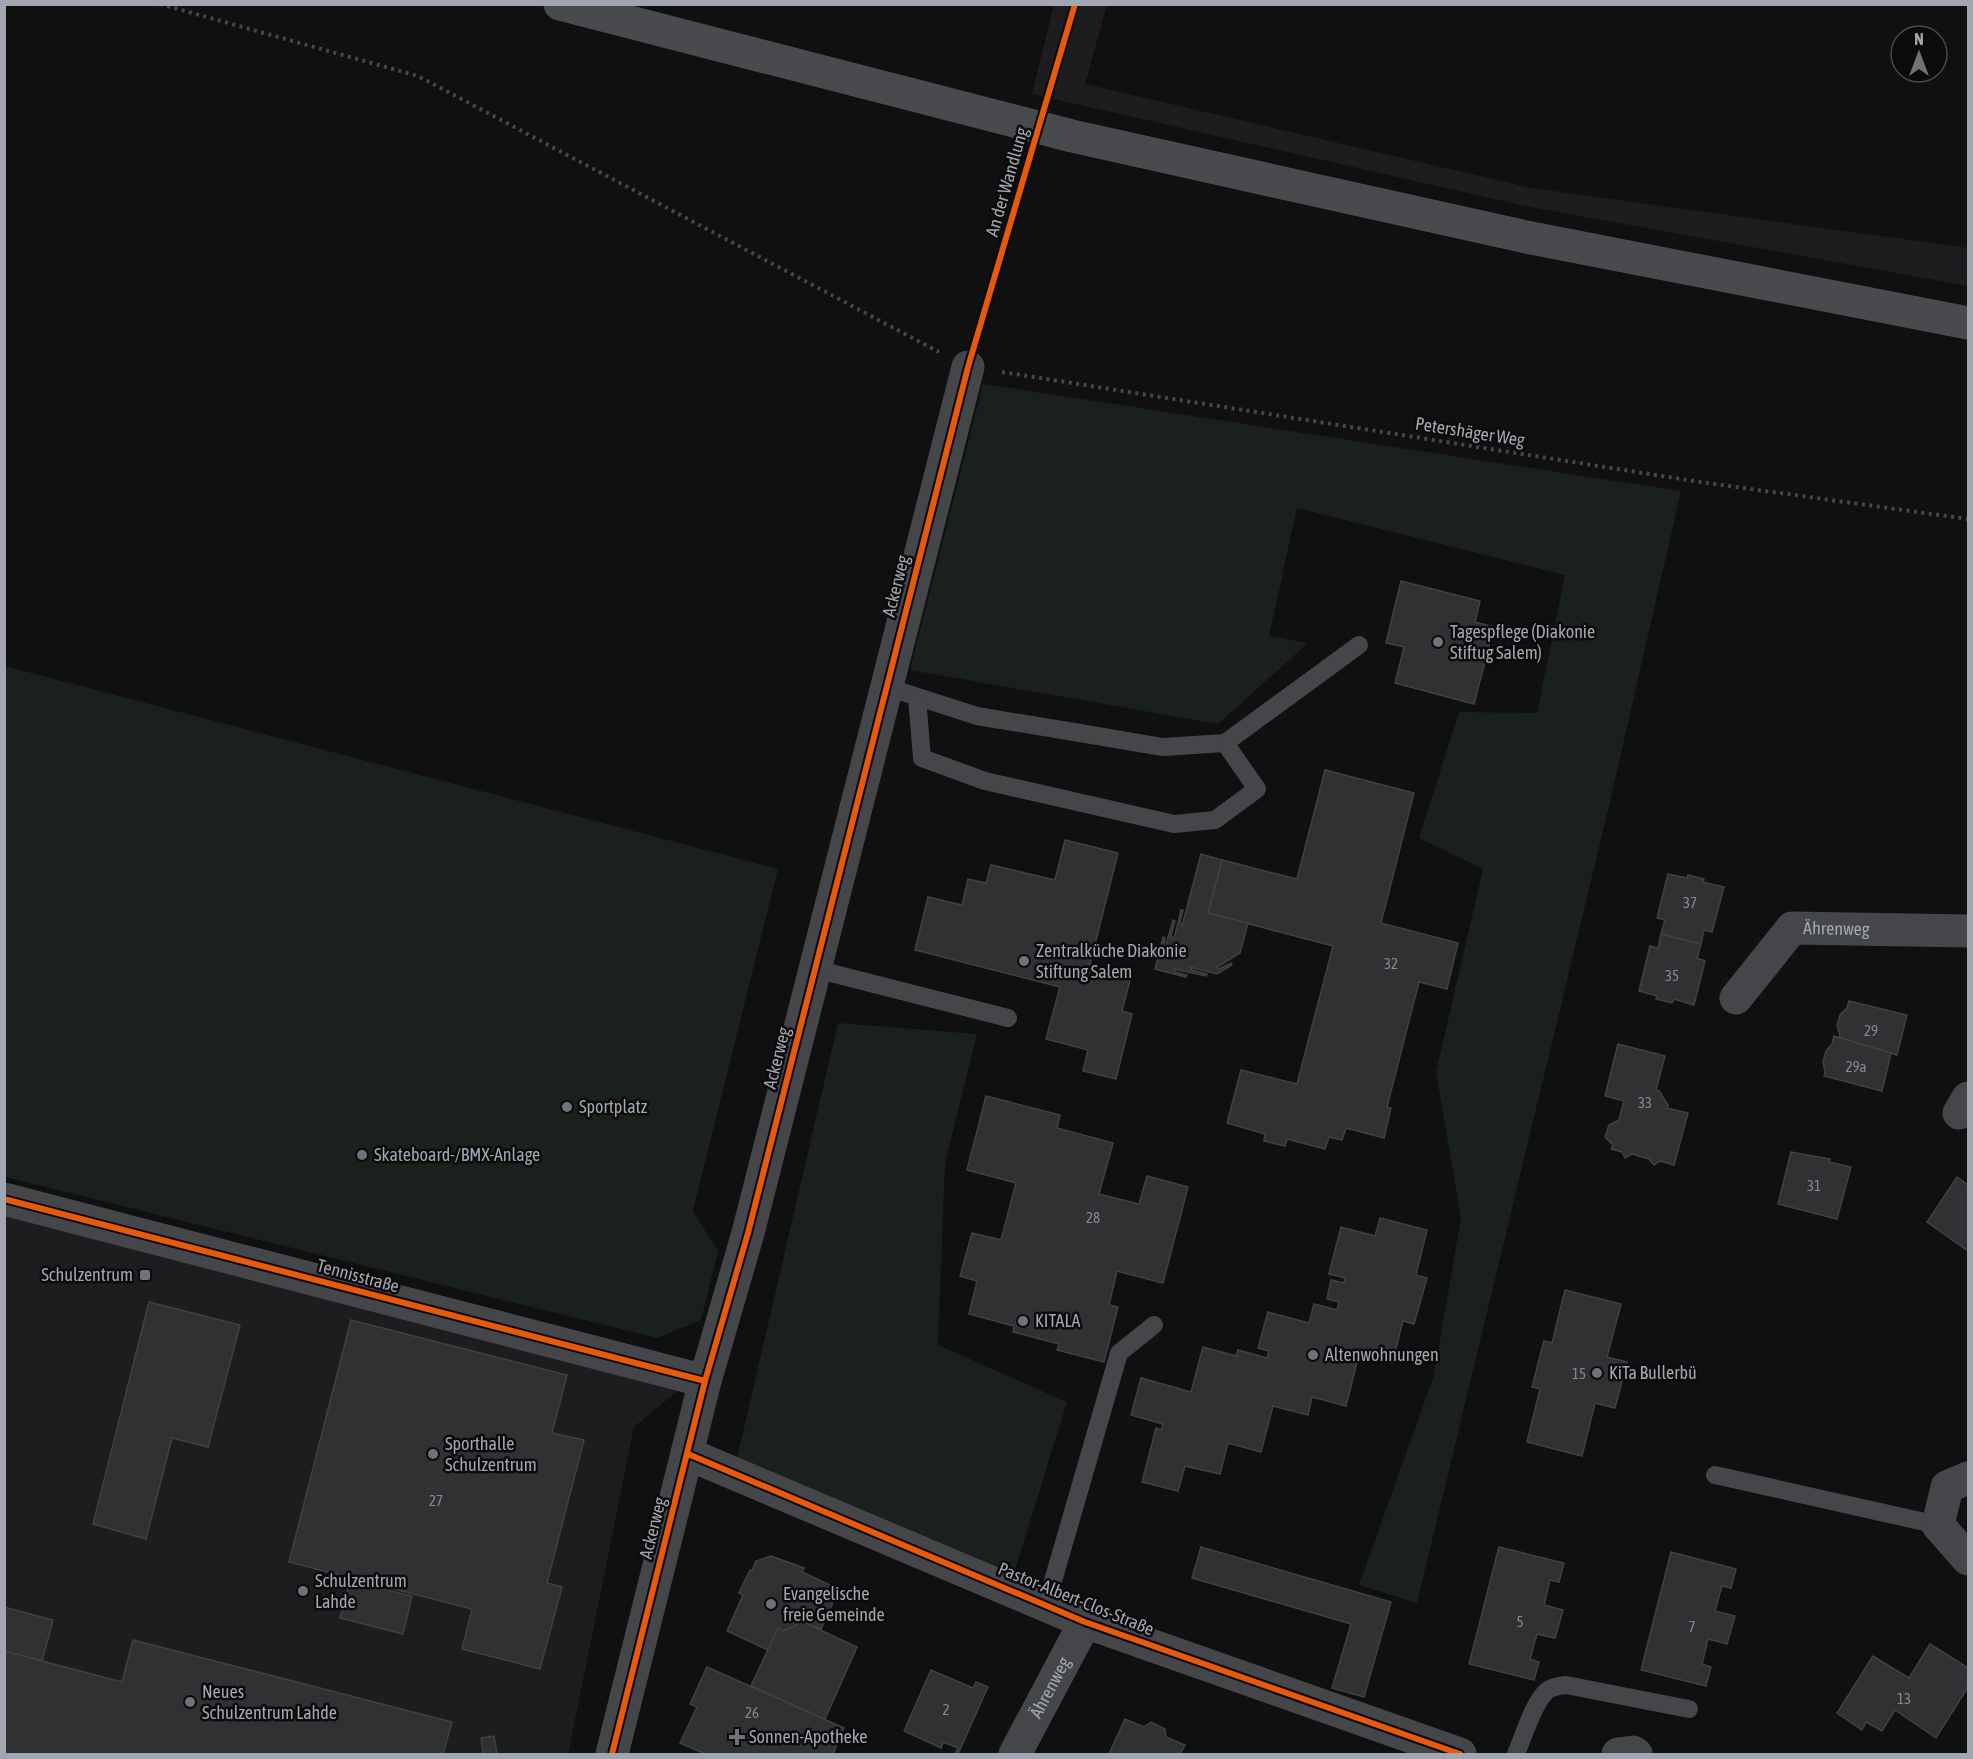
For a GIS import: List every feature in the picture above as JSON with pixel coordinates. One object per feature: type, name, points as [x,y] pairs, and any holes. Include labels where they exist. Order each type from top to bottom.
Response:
[{"type":"main road","points":[[560,4],[1072,136],[1526,237],[1968,323]]},
{"type":"street","name":"Ackerweg","points":[[612,1755],[705,1382],[748,1233],[815,969],[902,692],[968,367]]},
{"type":"street","name":"Ährenweg","points":[[1736,998],[1791,928],[1968,931]]},
{"type":"street","name":"Tennisstraße","points":[[4,1199],[705,1382]]},
{"type":"street","name":"Pastor-Albert-Clos-Straße","points":[[687,1454],[1085,1622],[1460,1755]]},
{"type":"street","points":[[1968,1478],[1947,1486],[1938,1525],[1968,1559]]},
{"type":"street","name":"Ährenweg","points":[[1015,1755],[1085,1622]]},
{"type":"street","points":[[1618,1755],[1633,1752],[1635,1755]]},
{"type":"lane","points":[[902,692],[977,716],[1162,747],[1225,743],[1359,645]]},
{"type":"lane","points":[[902,692],[922,758],[985,781],[1174,824],[1215,820],[1257,789],[1225,743]]},
{"type":"lane","points":[[815,969],[1008,1018]]},
{"type":"lane","points":[[1046,1605],[1119,1353],[1154,1325]]},
{"type":"lane","points":[[1715,1475],[1938,1525]]},
{"type":"lane","points":[[1516,1755],[1539,1700],[1554,1686],[1566,1685],[1689,1709]]},
{"type":"shaded area","points":[[1054,5],[1107,5],[1085,84],[1531,188],[1968,248],[1968,286],[1525,206],[1032,94]]},
{"type":"shaded area","points":[[983,384],[1681,491],[1609,806],[1417,1603],[1359,1585],[1434,1375],[1461,1218],[1436,1072],[1483,869],[1419,838],[1459,712],[1537,713],[1565,575],[1297,508],[1269,636],[1308,643],[1218,724],[910,670]]},
{"type":"shaded area","points":[[5,666],[778,869],[693,1211],[718,1251],[701,1320],[657,1338],[5,1177]]},
{"type":"shaded area","points":[[838,1023],[977,1034],[945,1164],[938,1345],[1067,1402],[1012,1580],[737,1458]]},
{"type":"shaded area","name":"Schulzentrum Lahde","points":[[4,1210],[686,1384],[634,1427],[568,1754],[5,1754]]},
{"type":"building","name":"Tagespflege (Diakonie Stiftug Salem)","points":[[1401,581],[1480,601],[1475,622],[1494,627],[1474,704],[1395,683],[1404,647],[1386,643]]},
{"type":"building","points":[[1325,770],[1414,793],[1381,923],[1458,943],[1447,989],[1419,982],[1387,1107],[1391,1108],[1384,1138],[1346,1128],[1342,1140],[1329,1137],[1325,1149],[1287,1139],[1285,1146],[1264,1141],[1265,1134],[1227,1123],[1241,1070],[1297,1084],[1333,946],[1208,913],[1222,860],[1297,879]]},
{"type":"building","name":"Zentralküche Diakonie Stiftung Salem","points":[[1065,840],[1118,853],[1088,972],[1130,980],[1122,1011],[1132,1014],[1116,1079],[1083,1071],[1088,1050],[1046,1039],[1060,987],[915,950],[928,897],[962,905],[968,879],[986,883],[991,865],[1055,880]]},
{"type":"building","points":[[1201,854],[1222,860],[1208,913],[1248,923],[1240,953],[1217,967],[1219,969],[1231,963],[1232,965],[1217,974],[1190,967],[1192,970],[1207,974],[1206,976],[1174,969],[1175,972],[1187,975],[1186,977],[1155,969],[1163,937],[1165,938],[1164,952],[1173,920],[1175,921],[1171,936],[1174,939],[1181,910],[1183,910],[1180,923],[1182,926]]},
{"type":"building","points":[[1668,874],[1687,878],[1688,875],[1704,879],[1703,882],[1724,887],[1712,932],[1704,930],[1701,944],[1661,934],[1665,920],[1657,918]]},
{"type":"building","points":[[1661,934],[1701,944],[1697,958],[1705,961],[1694,1005],[1674,999],[1672,1003],[1656,999],[1657,996],[1639,991],[1650,946],[1658,948]]},
{"type":"building","points":[[1849,1001],[1907,1015],[1897,1055],[1839,1039],[1837,1026],[1840,1015],[1847,1008]]},
{"type":"building","points":[[1834,1036],[1891,1053],[1882,1091],[1824,1076],[1823,1062]]},
{"type":"building","points":[[1618,1044],[1665,1056],[1656,1090],[1668,1105],[1667,1108],[1688,1113],[1674,1165],[1660,1161],[1654,1165],[1649,1159],[1632,1154],[1625,1158],[1622,1152],[1611,1149],[1613,1145],[1605,1137],[1609,1125],[1619,1120],[1624,1101],[1605,1096]]},
{"type":"building","points":[[986,1096],[1060,1115],[1057,1128],[1113,1143],[1099,1194],[1139,1204],[1147,1176],[1188,1187],[1163,1283],[1117,1271],[1109,1305],[1118,1307],[1104,1362],[1057,1350],[1059,1344],[1013,1332],[1014,1326],[969,1314],[977,1281],[960,1276],[972,1233],[1001,1240],[1016,1183],[967,1170]]},
{"type":"building","points":[[1791,1152],[1830,1159],[1829,1162],[1851,1167],[1837,1219],[1778,1204]]},
{"type":"building","points":[[1957,1177],[1968,1185],[1968,1251],[1927,1222]]},
{"type":"building","name":"Altenwohnungen","points":[[1380,1218],[1427,1230],[1416,1275],[1427,1278],[1414,1324],[1403,1321],[1392,1363],[1359,1354],[1346,1406],[1312,1397],[1308,1415],[1273,1406],[1261,1452],[1228,1443],[1220,1474],[1185,1466],[1178,1491],[1142,1482],[1156,1428],[1161,1430],[1163,1424],[1131,1415],[1141,1378],[1191,1392],[1203,1347],[1236,1356],[1238,1350],[1267,1358],[1269,1351],[1258,1348],[1268,1312],[1309,1323],[1314,1304],[1337,1310],[1339,1302],[1327,1299],[1331,1280],[1344,1283],[1345,1278],[1329,1274],[1341,1227],[1375,1236]]},
{"type":"building","points":[[1565,1290],[1621,1304],[1607,1357],[1627,1362],[1615,1408],[1595,1403],[1582,1456],[1527,1442],[1540,1389],[1532,1387],[1544,1341],[1552,1343]]},
{"type":"building","points":[[149,1302],[240,1325],[208,1447],[172,1438],[146,1539],[93,1524]]},
{"type":"building","points":[[351,1320],[567,1375],[552,1433],[584,1440],[547,1583],[562,1587],[540,1669],[462,1649],[472,1609],[289,1562]]},
{"type":"building","points":[[1201,1547],[1391,1602],[1364,1697],[1332,1688],[1351,1624],[1192,1578]]},
{"type":"building","points":[[1499,1547],[1564,1563],[1559,1582],[1550,1580],[1544,1605],[1563,1610],[1555,1638],[1537,1634],[1530,1659],[1539,1662],[1534,1680],[1469,1664]]},
{"type":"building","points":[[1671,1552],[1736,1569],[1731,1588],[1722,1586],[1715,1611],[1735,1616],[1727,1644],[1708,1639],[1702,1664],[1711,1667],[1706,1686],[1641,1670]]},
{"type":"building","points":[[771,1556],[804,1568],[802,1572],[839,1589],[821,1629],[799,1620],[797,1625],[783,1631],[778,1628],[768,1650],[727,1631],[743,1595],[739,1593],[750,1570],[752,1571],[756,1561]]},
{"type":"building","points":[[350,1581],[412,1596],[403,1634],[340,1618]]},
{"type":"building","points":[[4,1607],[53,1620],[42,1661],[4,1651]]},
{"type":"building","points":[[799,1620],[857,1647],[825,1719],[751,1686],[778,1628],[783,1631],[797,1625]]},
{"type":"building","name":"Neues Schulzentrum Lahde","points":[[133,1640],[452,1722],[443,1754],[4,1754],[4,1651],[122,1682]]},
{"type":"building","points":[[1930,1644],[1968,1668],[1968,1687],[1936,1738],[1895,1710],[1882,1731],[1866,1722],[1862,1730],[1837,1713],[1873,1656],[1909,1678]]},
{"type":"building","points":[[707,1667],[844,1728],[833,1754],[705,1754],[680,1743],[697,1707],[690,1704]]},
{"type":"building","points":[[931,1670],[973,1688],[976,1682],[988,1687],[958,1754],[955,1754],[958,1748],[943,1742],[941,1748],[904,1731]]},
{"type":"building","points":[[1125,1719],[1144,1727],[1151,1722],[1165,1729],[1166,1737],[1185,1745],[1180,1754],[1109,1754]]},
{"type":"building","points":[[494,1736],[497,1754],[483,1754],[481,1738]]},
{"type":"cycle path","name":"An der Wandlung","points":[[612,1754],[705,1381],[748,1233],[968,367],[1075,4]]},
{"type":"cycle path","points":[[4,1199],[705,1381]]},
{"type":"cycle path","points":[[688,1454],[1085,1622],[1460,1754]]},
{"type":"place","name":"Tagespflege (Diakonie Stiftug Salem)","points":[[1438,642]]},
{"type":"place","name":"Zentralküche Diakonie Stiftung Salem","points":[[1024,961]]},
{"type":"place","name":"Sportplatz","points":[[567,1107]]},
{"type":"place","name":"Skateboard-/BMX-Anlage","points":[[362,1155]]},
{"type":"place","name":"Schulzentrum","points":[[145,1275]]},
{"type":"place","name":"KITALA","points":[[1023,1321]]},
{"type":"place","name":"Altenwohnungen","points":[[1313,1355]]},
{"type":"place","name":"KiTa Bullerbü","points":[[1597,1373]]},
{"type":"place","name":"Sporthalle Schulzentrum","points":[[433,1454]]},
{"type":"place","name":"Schulzentrum Lahde","points":[[303,1591]]},
{"type":"place","name":"Evangelische freie Gemeinde","points":[[771,1604]]},
{"type":"place","name":"Neues Schulzentrum Lahde","points":[[190,1702]]},
{"type":"place","name":"Sonnen-Apotheke","points":[[737,1737]]}]
